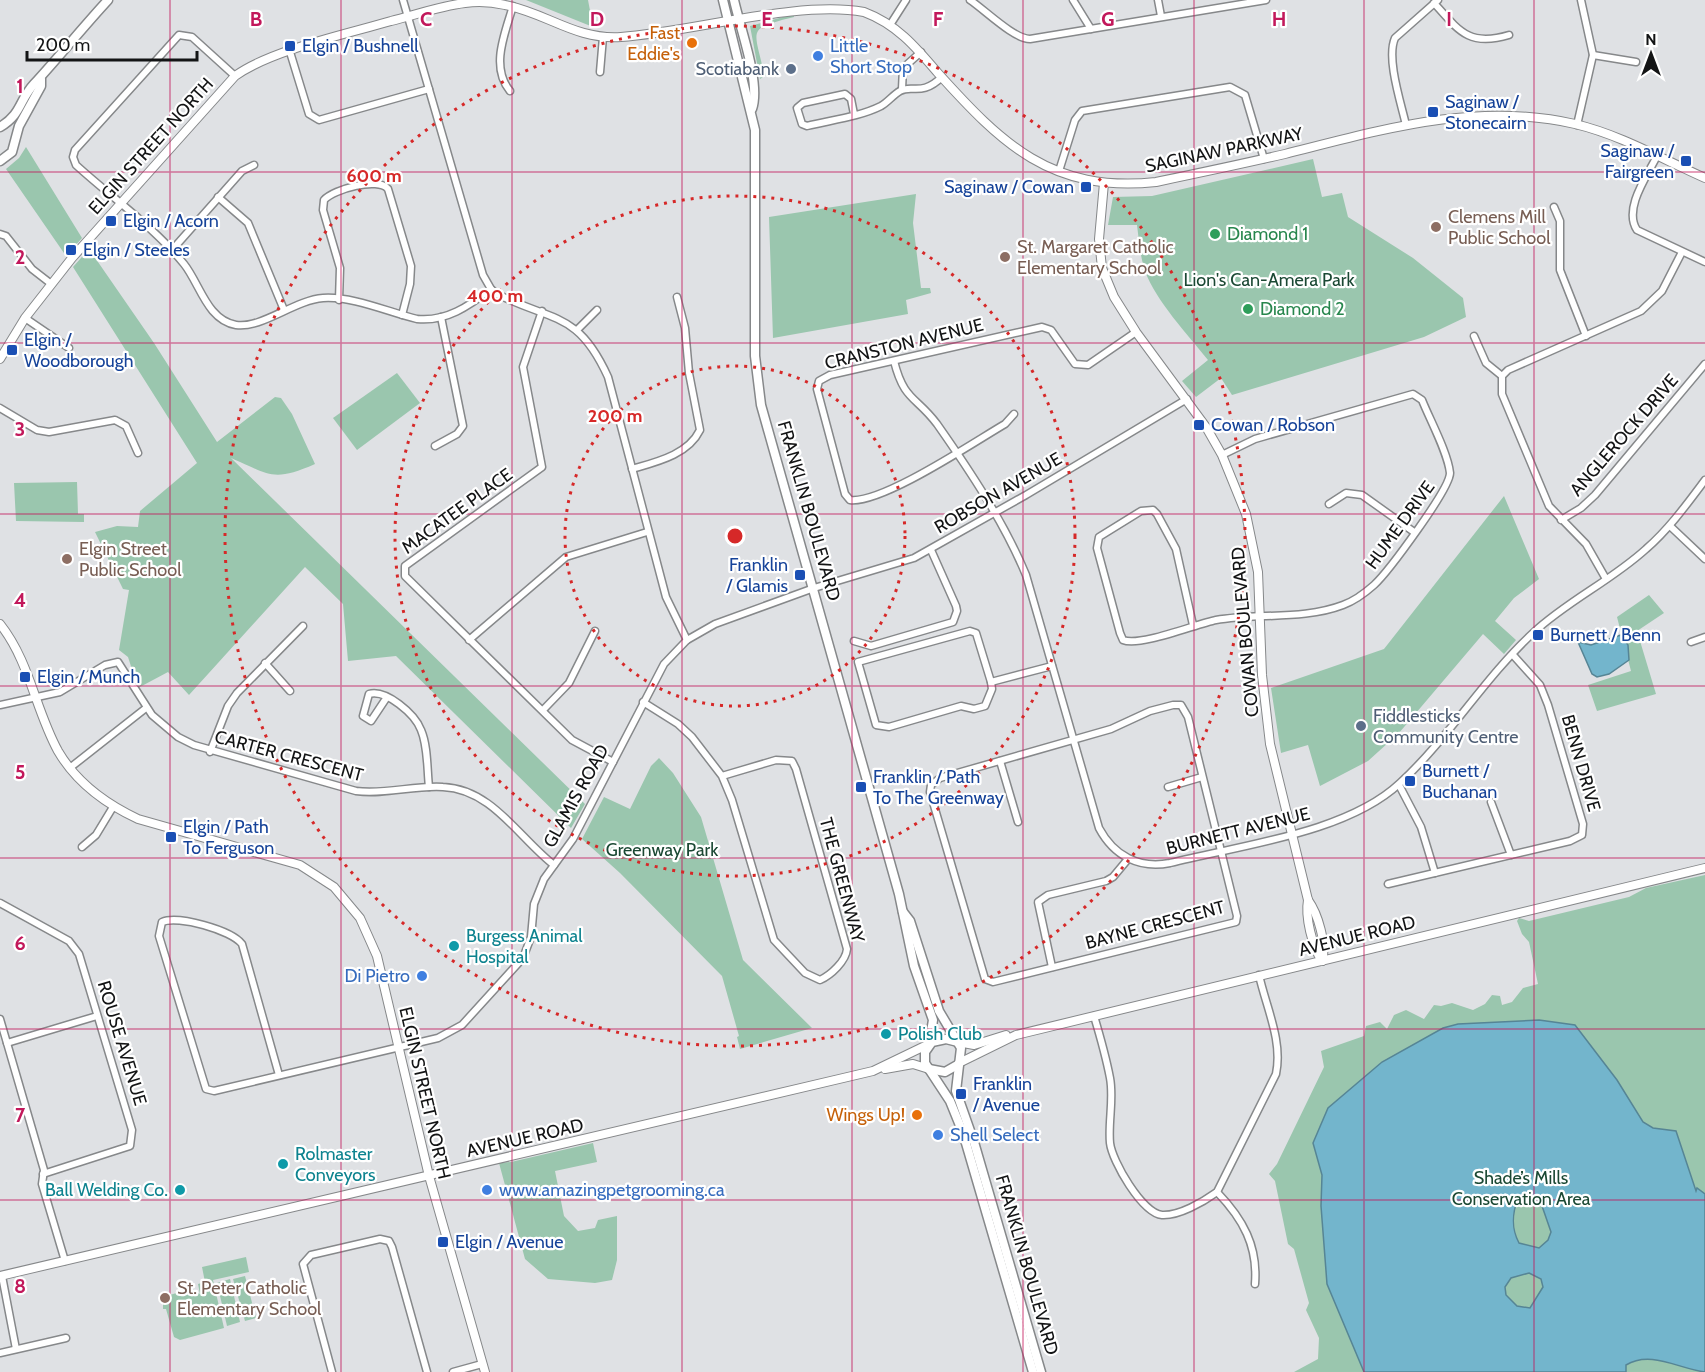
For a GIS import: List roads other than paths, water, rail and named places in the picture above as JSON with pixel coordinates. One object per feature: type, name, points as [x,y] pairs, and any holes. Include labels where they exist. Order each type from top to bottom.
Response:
[{"type":"main road","points":[[14,142],[9,132],[0,127],[17,114],[34,83],[41,79],[70,41],[108,0]]},
{"type":"main road","name":"FRANKLIN BOULEVARD","points":[[723,0],[747,102],[752,109]]},
{"type":"main road","name":"FRANKLIN BOULEVARD","points":[[734,0],[755,100],[752,109],[756,167],[755,356],[761,405],[903,912],[903,923],[914,966],[933,1020],[929,1044]]},
{"type":"main road","points":[[0,161],[10,155],[22,118],[41,86],[41,79]]},
{"type":"main road","name":"FRANKLIN BOULEVARD","points":[[903,912],[910,921],[939,1011],[958,1042]]},
{"type":"main road","points":[[940,1039],[958,1042],[962,1053],[959,1063],[945,1072],[929,1069],[924,1058],[929,1044],[940,1039]]},
{"type":"main road","name":"FRANKLIN BOULEVARD","points":[[959,1063],[956,1091],[974,1142],[1041,1372]]},
{"type":"main road","name":"FRANKLIN BOULEVARD","points":[[929,1069],[950,1101],[963,1133],[1033,1372]]},
{"type":"street","points":[[403,0],[483,275],[491,289],[503,297],[542,310],[577,330],[595,352],[608,377],[647,532],[669,606],[687,640]]},
{"type":"street","points":[[890,25],[906,0]]},
{"type":"street","points":[[970,0],[1019,39],[1091,29],[1233,3],[1266,0]]},
{"type":"street","points":[[1073,0],[1091,29]]},
{"type":"street","points":[[1158,0],[1161,16]]},
{"type":"street","points":[[1577,125],[1593,55],[1581,0]]},
{"type":"street","points":[[1406,125],[1392,56],[1393,43],[1395,38],[1436,2],[1465,36],[1494,39],[1509,35]]},
{"type":"street","name":"ELGIN STREET NORTH","points":[[0,359],[25,318],[50,284],[119,204],[235,76],[258,62],[408,17],[466,3],[513,6],[576,32],[603,37],[622,37],[727,18]]},
{"type":"street","name":"SAGINAW PARKWAY","points":[[727,18],[796,3],[833,3],[861,10],[890,25],[921,52],[1003,140],[1021,153],[1059,171],[1104,183],[1156,182],[1406,125],[1457,116],[1506,114],[1577,125],[1622,140],[1705,178]]},
{"type":"street","points":[[510,91],[500,74],[500,52],[513,6]]},
{"type":"street","points":[[235,76],[192,36],[179,35],[74,153],[76,165],[172,250],[186,266],[213,312],[224,321],[247,325],[315,300],[339,300],[423,320],[441,317],[468,307],[491,289]]},
{"type":"street","points":[[600,72],[603,37]]},
{"type":"street","points":[[290,52],[309,114],[319,120],[429,89]]},
{"type":"street","points":[[902,89],[903,68],[921,52]]},
{"type":"street","points":[[1593,55],[1636,62]]},
{"type":"street","points":[[854,114],[851,99],[844,94],[803,104],[797,108],[798,118],[802,124],[807,126],[854,114],[883,105],[902,89],[926,89],[942,77]]},
{"type":"street","points":[[1059,171],[1075,120],[1082,111],[1223,88],[1237,88],[1245,95],[1264,159]]},
{"type":"street","points":[[1657,156],[1632,209],[1632,223],[1638,230],[1705,262]]},
{"type":"street","points":[[172,250],[242,171],[254,165]]},
{"type":"street","points":[[339,300],[340,268],[323,210],[324,200],[331,194],[373,182],[382,183],[388,189],[411,266],[410,284],[402,315]]},
{"type":"street","name":"COWAN BOULEVARD","points":[[1104,183],[1099,239],[1102,267],[1114,297],[1136,332],[1187,399],[1222,455],[1234,482],[1250,532],[1258,572],[1262,675],[1269,734],[1308,900],[1314,908],[1325,951],[1322,961]]},
{"type":"street","points":[[218,197],[248,224],[284,310]]},
{"type":"street","points":[[1554,207],[1560,221],[1560,270],[1586,336]]},
{"type":"street","points":[[0,234],[6,236],[32,269],[50,284]]},
{"type":"street","points":[[1606,579],[1586,544],[1549,506],[1502,394],[1502,376],[1508,370],[1649,305],[1662,291],[1682,252]]},
{"type":"street","points":[[632,469],[669,458],[696,437],[700,430],[689,373],[685,328],[677,297]]},
{"type":"street","name":"MACATEE PLACE","points":[[542,310],[523,367],[542,467],[405,566],[405,576],[572,740],[613,762]]},
{"type":"street","points":[[577,330],[597,310]]},
{"type":"street","points":[[435,446],[457,434],[463,426],[441,317]]},
{"type":"street","points":[[25,318],[69,348]]},
{"type":"street","name":"CRANSTON AVENUE","points":[[956,452],[888,491],[856,501],[850,500],[845,494],[819,398],[819,381],[830,375],[1042,327],[1051,330],[1071,360],[1080,367],[1088,365],[1136,332]]},
{"type":"street","points":[[1474,336],[1486,363],[1502,376]]},
{"type":"street","name":"BURNETT AVENUE","points":[[894,361],[903,391],[934,422],[956,452],[1015,547],[1026,575],[1099,828],[1107,842],[1128,859],[1158,865],[1347,818],[1399,785],[1431,752],[1533,633],[1645,550],[1670,526],[1705,480]]},
{"type":"street","name":"ANGLEROCK DRIVE","points":[[1561,520],[1581,508],[1595,495],[1705,364]]},
{"type":"street","name":"HUME DRIVE","points":[[1193,625],[1176,549],[1157,514],[1152,510],[1142,511],[1099,537],[1097,548],[1124,640],[1138,641],[1193,625],[1330,609],[1357,598],[1375,584],[1446,488],[1450,472],[1418,396],[1407,393],[1262,436],[1222,455]]},
{"type":"street","name":"ROBSON AVENUE","points":[[814,588],[893,566],[931,550],[1187,399]]},
{"type":"street","points":[[0,408],[37,430],[49,432],[115,420],[126,426],[138,453]]},
{"type":"street","points":[[956,452],[1005,424],[1014,414]]},
{"type":"street","points":[[1329,504],[1346,493],[1362,495],[1414,532]]},
{"type":"street","points":[[1670,526],[1705,559]]},
{"type":"street","points":[[469,640],[566,557],[647,532]]},
{"type":"street","points":[[854,641],[871,646],[953,621],[956,606],[931,550]]},
{"type":"street","name":"GLAMIS ROAD","points":[[279,1075],[242,944],[226,932],[176,920],[162,922],[159,936],[202,1083],[206,1089],[214,1091],[399,1047],[454,1031],[515,970],[528,948],[537,895],[554,865],[573,839],[664,664],[687,640],[715,624],[814,588]]},
{"type":"street","name":"ELGIN STREET NORTH","points":[[0,624],[23,659],[58,751],[90,789],[113,807],[165,828],[284,858],[316,874],[334,887],[360,918],[372,942],[429,1176],[483,1368]]},
{"type":"street","points":[[210,752],[228,706],[265,663],[303,626]]},
{"type":"street","points":[[543,710],[569,683],[596,631]]},
{"type":"street","points":[[970,631],[976,633],[991,682],[992,689],[985,706],[980,709],[961,706],[882,728],[874,721],[858,662],[970,631]]},
{"type":"street","points":[[1691,642],[1705,637]]},
{"type":"street","name":"BENN DRIVE","points":[[1388,884],[1579,838],[1583,829],[1548,705],[1540,685],[1513,655]]},
{"type":"street","name":"CARTER CRESCENT","points":[[37,698],[65,690],[105,665],[118,662],[146,708],[178,737],[210,752],[356,791],[379,793],[429,787],[463,790],[487,802],[554,865]]},
{"type":"street","points":[[265,663],[290,692]]},
{"type":"street","points":[[991,682],[1052,666]]},
{"type":"street","points":[[387,697],[375,718],[371,721],[364,720],[362,713],[369,694],[376,692],[387,697],[421,727],[429,787]]},
{"type":"street","points":[[0,705],[37,698]]},
{"type":"street","name":"THE GREENWAY","points":[[643,702],[678,724],[692,737],[722,776],[732,800],[774,940],[811,978],[820,980],[826,978],[845,957],[847,949],[792,761],[776,760],[722,776]]},
{"type":"street","name":"BAYNE CRESCENT","points":[[1181,705],[1188,717],[1237,916],[1236,921],[993,982],[985,979],[930,792],[935,780],[1000,761],[1112,729],[1150,711],[1181,705]]},
{"type":"street","points":[[71,767],[146,708]]},
{"type":"street","points":[[1000,761],[1018,822]]},
{"type":"street","points":[[1168,787],[1202,777]]},
{"type":"street","points":[[1399,785],[1421,827],[1435,873]]},
{"type":"street","points":[[1491,802],[1511,855]]},
{"type":"street","points":[[82,847],[96,835],[113,807]]},
{"type":"street","points":[[1052,967],[1038,902],[1048,895],[1106,881],[1113,877],[1128,859]]},
{"type":"street","name":"AVENUE ROAD","points":[[959,1063],[1016,1035],[1705,867]]},
{"type":"street","name":"ROUSE AVENUE","points":[[0,903],[69,941],[79,954],[132,1130],[130,1146],[44,1174]]},
{"type":"street","points":[[1094,1016],[1110,1080],[1110,1144],[1117,1164],[1131,1187],[1151,1210],[1163,1215],[1206,1200],[1216,1192],[1276,1074],[1277,1042],[1259,975]]},
{"type":"street","points":[[7,1043],[97,1016]]},
{"type":"street","points":[[0,1019],[44,1174],[42,1184],[65,1261]]},
{"type":"street","name":"AVENUE ROAD","points":[[958,1042],[974,1045],[1016,1035]]},
{"type":"street","name":"AVENUE ROAD","points":[[881,1069],[929,1044]]},
{"type":"street","name":"AVENUE ROAD","points":[[1,1276],[881,1069],[913,1064],[929,1069]]},
{"type":"street","points":[[1216,1192],[1244,1225],[1254,1260],[1256,1284]]},
{"type":"street","points":[[332,1372],[303,1264],[311,1255],[380,1239],[389,1241],[392,1247],[427,1372]]},
{"type":"street","points":[[1,1276],[16,1349]]},
{"type":"street","points":[[0,1353],[66,1338]]},
{"type":"street","points":[[453,1372],[483,1368]]},
{"type":"water","points":[[1621,635],[1628,645],[1629,660],[1609,674],[1597,677],[1592,674],[1578,642],[1591,645]]},
{"type":"water","name":"Shade’s Mills Conservation Area","points":[[1539,1020],[1575,1025],[1617,1080],[1643,1122],[1653,1128],[1676,1131],[1696,1191],[1697,1188],[1705,1194],[1705,1372],[1645,1359],[1626,1365],[1626,1372],[1364,1372],[1327,1284],[1321,1206],[1322,1175],[1313,1143],[1328,1108],[1382,1062],[1443,1028],[1458,1024]],"holes":[[[1531,1195],[1542,1206],[1551,1232],[1548,1240],[1539,1248],[1519,1243],[1514,1226],[1514,1210],[1518,1198]],[[1529,1273],[1541,1279],[1543,1287],[1530,1308],[1517,1306],[1506,1295],[1505,1287],[1511,1278]]]},
{"type":"place","name":"Fast Eddie's","points":[[692,43]]},
{"type":"place","name":"Elgin / Bushnell","points":[[290,46]]},
{"type":"place","name":"Little Short Stop","points":[[818,56]]},
{"type":"place","name":"Scotiabank","points":[[791,69]]},
{"type":"place","name":"Saginaw / Stonecairn","points":[[1433,112]]},
{"type":"place","name":"Saginaw / Fairgreen","points":[[1686,161]]},
{"type":"place","name":"Saginaw / Cowan","points":[[1086,187]]},
{"type":"place","name":"Elgin / Acorn","points":[[111,221]]},
{"type":"place","name":"Clemens Mill Public School","points":[[1436,227]]},
{"type":"place","name":"Diamond 1","points":[[1215,234]]},
{"type":"place","name":"Elgin / Steeles","points":[[71,250]]},
{"type":"place","name":"St. Margaret Catholic Elementary School","points":[[1005,257]]},
{"type":"place","name":"Diamond 2","points":[[1248,309]]},
{"type":"place","name":"Elgin / Woodborough","points":[[12,350]]},
{"type":"place","name":"Cowan / Robson","points":[[1199,425]]},
{"type":"place","name":"Elgin Street Public School","points":[[67,559]]},
{"type":"place","name":"Franklin / Glamis","points":[[800,575]]},
{"type":"place","name":"Burnett / Benn","points":[[1538,635]]},
{"type":"place","name":"Elgin / Munch","points":[[25,677]]},
{"type":"place","name":"Fiddlesticks Community Centre","points":[[1361,726]]},
{"type":"place","name":"Burnett / Buchanan","points":[[1410,781]]},
{"type":"place","name":"Franklin / Path To The Greenway","points":[[861,787]]},
{"type":"place","name":"Elgin / Path To Ferguson","points":[[171,837]]},
{"type":"place","name":"Burgess Animal Hospital","points":[[454,946]]},
{"type":"place","name":"Di Pietro","points":[[422,976]]},
{"type":"place","name":"Polish Club","points":[[886,1034]]},
{"type":"place","name":"Franklin / Avenue","points":[[961,1094]]},
{"type":"place","name":"Wings Up!","points":[[917,1115]]},
{"type":"place","name":"Shell Select","points":[[938,1135]]},
{"type":"place","name":"Rolmaster Conveyors","points":[[283,1164]]},
{"type":"place","name":"Ball Welding Co.","points":[[180,1190]]},
{"type":"place","name":"www.amazingpetgrooming.ca","points":[[487,1190]]},
{"type":"place","name":"Elgin / Avenue","points":[[443,1242]]},
{"type":"place","name":"St. Peter Catholic Elementary School","points":[[165,1298]]},
{"type":"park label","name":"Lion's Can-Amera Park","points":[[1269,280]]},
{"type":"park label","name":"Greenway Park","points":[[662,850]]}]
